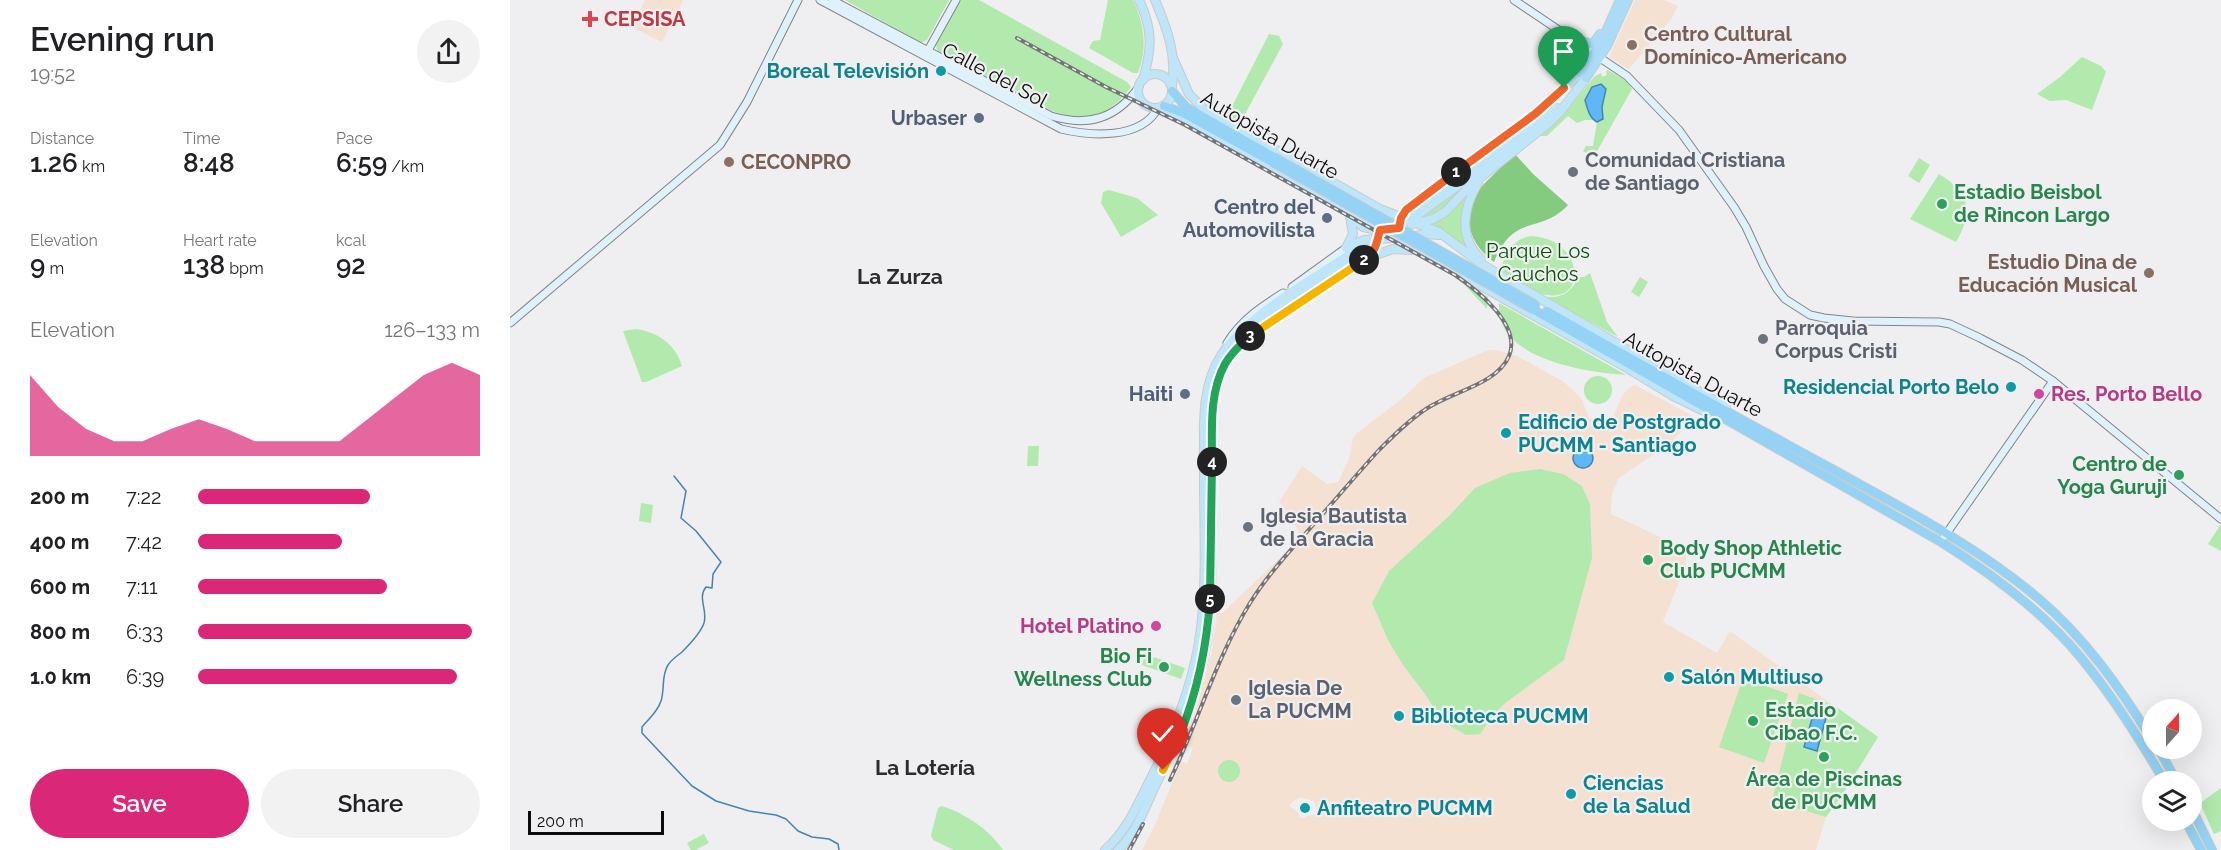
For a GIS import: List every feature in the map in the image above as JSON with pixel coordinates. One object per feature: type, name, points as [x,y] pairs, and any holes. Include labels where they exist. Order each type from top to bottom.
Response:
[{"type":"highway","points":[[1597,56],[1620,0]]},
{"type":"highway","points":[[1583,76],[1620,22],[1628,0]]},
{"type":"highway","points":[[1569,37],[1588,44],[1593,43],[1616,10]]},
{"type":"highway","name":"Autopista Duarte","points":[[1172,88],[1181,102],[1191,109],[1975,563],[2046,621],[2082,659],[2138,736],[2142,752],[2156,771]]},
{"type":"highway","name":"Autopista Duarte","points":[[1161,107],[1191,109]]},
{"type":"highway","name":"Autopista Duarte","points":[[1535,308],[1776,438],[1947,533],[1984,557],[2041,600],[2096,660],[2127,699],[2142,724]]},
{"type":"highway","points":[[2202,830],[2212,850]]},
{"type":"highway","points":[[2191,831],[2201,850]]},
{"type":"main road","points":[[510,323],[724,141],[747,102],[798,0]]},
{"type":"main road","name":"Calle del Sol","points":[[820,0],[926,53]]},
{"type":"main road","name":"Calle del Sol","points":[[832,0],[1061,129],[1089,134],[1114,133],[1147,120],[1161,107]]},
{"type":"main road","points":[[838,0],[845,7]]},
{"type":"main road","points":[[926,53],[956,0]]},
{"type":"main road","points":[[1139,0],[1147,17],[1150,34],[1150,49],[1139,95],[1144,103],[1152,108],[1161,107],[1380,230]]},
{"type":"main road","points":[[1155,0],[1191,109],[1213,114],[1372,204],[1379,211],[1401,218],[1433,219],[1445,212],[1481,176],[1549,123],[1560,112],[1583,76]]},
{"type":"main road","points":[[1514,0],[1639,86],[1678,130],[1734,207],[1777,290],[1785,299],[1810,315],[1824,318],[1854,321],[1932,321],[1950,324],[2022,360],[2053,381],[2221,519]]},
{"type":"main road","points":[[1161,107],[1170,99],[1173,58]]},
{"type":"main road","points":[[1141,84],[1156,75],[1166,78],[1172,88]]},
{"type":"main road","points":[[1398,238],[1401,218],[1412,205],[1583,76]]},
{"type":"main road","points":[[1345,210],[1363,227],[1370,230],[1399,228],[1533,121],[1583,76]]},
{"type":"main road","name":"Calle del Sol","points":[[1016,102],[1051,116],[1082,122],[1112,113],[1141,84]]},
{"type":"main road","points":[[1481,176],[1468,202],[1465,213],[1466,231],[1478,256],[1503,277]]},
{"type":"main road","points":[[1379,211],[1395,210],[1412,205]]},
{"type":"main road","points":[[1345,210],[1352,223],[1353,234],[1346,248]]},
{"type":"main road","points":[[1370,224],[1377,221],[1379,211]]},
{"type":"main road","points":[[1227,354],[1318,290],[1378,239],[1379,211]]},
{"type":"main road","points":[[1414,218],[1448,238],[1480,263],[1503,277],[1630,349],[1776,438]]},
{"type":"main road","name":"Autopista Duarte","points":[[1380,230],[1398,238],[1673,396],[1743,429]]},
{"type":"main road","points":[[1118,850],[1128,839],[1171,754],[1186,717],[1203,659],[1209,627],[1211,592],[1213,407],[1221,373],[1236,330],[1254,312],[1358,242],[1424,234],[1448,238]]},
{"type":"main road","points":[[1105,850],[1122,833],[1164,751],[1183,705],[1198,647],[1203,592],[1205,406],[1214,370],[1258,316],[1363,253],[1400,249],[1421,253],[1418,244],[1424,234]]},
{"type":"main road","points":[[1518,285],[1530,288]]},
{"type":"main road","points":[[1623,341],[1630,349]]},
{"type":"main road","points":[[1643,357],[1673,371]]},
{"type":"main road","points":[[1941,542],[2053,381]]},
{"type":"shaded area","points":[[645,0],[683,0],[662,42],[632,27]]},
{"type":"shaded area","name":"Centro Cultural Domínico-Americano","points":[[1635,0],[1664,0],[1678,6],[1672,18],[1629,69],[1609,57]]},
{"type":"shaded area","points":[[1488,350],[1496,350],[1517,356],[1564,382],[1581,398],[1590,419],[1610,424],[1623,394],[1635,385],[1693,416],[1694,419],[1669,444],[1619,478],[1612,494],[1611,514],[1682,547],[1686,554],[1686,565],[1663,622],[1717,653],[1730,631],[1878,737],[1826,817],[1816,850],[1142,850],[1181,761],[1187,764],[1193,748],[1183,744],[1212,651],[1217,613],[1222,613],[1299,540],[1297,528],[1279,502],[1302,466],[1327,484],[1338,482],[1349,459],[1353,438],[1357,433],[1399,401],[1424,378]],"holes":[[[1300,797],[1314,801],[1318,815],[1308,815],[1305,818],[1300,818],[1298,812],[1289,806]]]},
{"type":"green space","points":[[845,0],[949,0],[927,40],[921,43]]},
{"type":"green space","points":[[960,0],[979,0],[1127,82],[1131,87],[1114,105],[1095,115],[1073,117],[1050,110],[937,51],[936,44]]},
{"type":"green space","points":[[1108,0],[1133,0],[1137,9],[1144,45],[1138,73],[1133,73],[1089,48],[1093,41],[1100,40]]},
{"type":"green space","points":[[1269,34],[1279,36],[1283,44],[1244,116],[1237,122],[1227,116]]},
{"type":"green space","points":[[2082,57],[2101,66],[2106,72],[2092,110],[2066,100],[2050,101],[2037,94],[2060,77]]},
{"type":"green space","points":[[1608,70],[1626,81],[1632,89],[1595,155],[1589,155],[1583,151],[1586,146],[1593,146],[1597,122],[1603,119],[1602,107],[1605,98],[1589,91],[1585,102],[1593,120],[1577,123],[1568,116],[1547,136],[1540,136],[1563,115],[1595,76],[1601,73],[1602,77],[1607,75]]},
{"type":"green space","points":[[1515,154],[1533,174],[1568,205],[1547,220],[1528,226],[1510,236],[1494,262],[1486,256],[1475,240],[1471,232],[1469,214],[1478,191]]},
{"type":"green space","points":[[1919,158],[1930,165],[1919,183],[1908,176]]},
{"type":"green space","name":"Estadio Beisbol de Rincon Largo","points":[[1939,174],[1957,188],[1966,203],[1965,221],[1956,242],[1910,219]]},
{"type":"green space","points":[[1472,179],[1448,206],[1434,214],[1415,220]]},
{"type":"green space","points":[[1471,189],[1464,206],[1462,223],[1465,239],[1474,256],[1426,224],[1443,219]]},
{"type":"green space","points":[[1109,190],[1137,198],[1158,215],[1121,237],[1101,203],[1103,192]]},
{"type":"green space","name":"Parque Los Cauchos","points":[[1531,236],[1549,240],[1562,248],[1570,258],[1574,270],[1574,281],[1568,290],[1557,295],[1542,294],[1526,287],[1501,270],[1511,247],[1519,240]]},
{"type":"green space","points":[[1590,273],[1607,322],[1618,337],[1542,296],[1554,297],[1564,294],[1578,277],[1584,277]]},
{"type":"green space","points":[[1640,277],[1648,282],[1639,297],[1631,292]]},
{"type":"green space","points":[[1461,281],[1488,297],[1487,309]]},
{"type":"green space","points":[[1499,303],[1626,375],[1566,366],[1526,350],[1511,337],[1501,322]]},
{"type":"green space","points":[[636,329],[665,340],[675,351],[682,366],[642,382],[623,331]]},
{"type":"green space","points":[[1598,376],[1608,380],[1612,390],[1608,400],[1598,404],[1588,400],[1584,390],[1588,380]]},
{"type":"green space","points":[[1028,446],[1039,446],[1038,466],[1027,466]]},
{"type":"green space","points":[[1540,469],[1563,474],[1582,486],[1590,504],[1592,558],[1564,660],[1504,704],[1480,734],[1466,735],[1442,721],[1388,640],[1372,603],[1389,571],[1449,516],[1475,488],[1510,473]]},
{"type":"green space","points":[[641,503],[653,505],[651,523],[639,521]]},
{"type":"green space","points":[[2221,524],[2221,551],[2208,544]]},
{"type":"green space","name":"Bio Fi Wellness Club","points":[[1145,654],[1185,668],[1181,679],[1142,665]]},
{"type":"green space","name":"Estadio Cibao F.C.","points":[[1743,678],[1788,694],[1764,763],[1719,747]]},
{"type":"green space","name":"Área de Piscinas de PUCMM","points":[[1799,693],[1835,706],[1878,737],[1826,817],[1772,801]]},
{"type":"green space","points":[[1229,760],[1237,763],[1240,771],[1237,779],[1229,782],[1221,779],[1218,771],[1221,763]]},
{"type":"green space","points":[[2221,788],[2221,831],[2214,834],[2202,807],[2202,802]]},
{"type":"green space","points":[[942,806],[976,823],[991,835],[1003,850],[954,850],[933,840],[931,835],[938,808]]},
{"type":"green space","points":[[704,834],[709,843],[691,850],[687,843]]},
{"type":"water","points":[[1601,84],[1606,89],[1602,107],[1603,119],[1597,122],[1590,115],[1585,100],[1592,87]]},
{"type":"water","points":[[1583,448],[1590,451],[1593,458],[1590,465],[1583,468],[1576,465],[1573,458],[1576,451]]},
{"type":"water","points":[[1813,715],[1826,718],[1817,751],[1804,747]]},
{"type":"waterway","points":[[674,476],[686,491],[681,518],[696,531],[721,562],[713,574],[712,588],[706,587],[703,591],[704,623],[688,646],[668,665],[660,705],[642,727],[642,733],[692,786],[716,801],[749,811],[776,815],[786,819],[798,831],[812,837],[829,839],[838,844],[839,850]]},
{"type":"railway","points":[[1017,38],[1106,87],[1185,125],[1455,275],[1485,299],[1509,332],[1511,344],[1509,356],[1503,366],[1483,381],[1434,404],[1400,429],[1362,468],[1264,582],[1227,646],[1170,780]]},
{"type":"railway","points":[[1129,850],[1143,824]]},
{"type":"place","name":"CEPSISA","points":[[590,19]]},
{"type":"place","name":"Centro Cultural Domínico-Americano","points":[[1632,45]]},
{"type":"place","name":"Boreal Televisión","points":[[941,71]]},
{"type":"place","name":"Urbaser","points":[[979,118]]},
{"type":"place","name":"CECONPRO","points":[[729,162]]},
{"type":"place","name":"Comunidad Cristiana de Santiago","points":[[1573,172]]},
{"type":"place","name":"Estadio Beisbol de Rincon Largo","points":[[1942,204]]},
{"type":"place","name":"Centro del Automovilista","points":[[1327,218]]},
{"type":"place","name":"Estudio Dina de Educación Musical","points":[[2149,273]]},
{"type":"place","name":"Parroquia Corpus Cristi","points":[[1763,339]]},
{"type":"place","name":"Residencial Porto Belo","points":[[2011,387]]},
{"type":"place","name":"Haiti","points":[[1185,394]]},
{"type":"place","name":"Res. Porto Bello","points":[[2039,394]]},
{"type":"place","name":"Edificio de Postgrado PUCMM - Santiago","points":[[1506,433]]},
{"type":"place","name":"Centro de Yoga Guruji","points":[[2179,475]]},
{"type":"place","name":"Iglesia Bautista de la Gracia","points":[[1248,527]]},
{"type":"place","name":"Body Shop Athletic Club PUCMM","points":[[1648,560]]},
{"type":"place","name":"Hotel Platino","points":[[1156,626]]},
{"type":"place","name":"Bio Fi Wellness Club","points":[[1164,667]]},
{"type":"place","name":"Salón Multiuso","points":[[1669,677]]},
{"type":"place","name":"Iglesia De La PUCMM","points":[[1236,700]]},
{"type":"place","name":"Biblioteca PUCMM","points":[[1399,716]]},
{"type":"place","name":"Estadio Cibao F.C.","points":[[1753,721]]},
{"type":"place","name":"Área de Piscinas de PUCMM","points":[[1824,757]]},
{"type":"place","name":"Ciencias de la Salud","points":[[1571,794]]},
{"type":"place","name":"Anfiteatro PUCMM","points":[[1305,808]]},
{"type":"district","name":"La Zurza","points":[[900,277]]},
{"type":"district","name":"La Lotería","points":[[925,768]]},
{"type":"route","points":[[1163,770],[1186,717],[1200,670],[1209,627],[1213,407],[1225,364],[1251,335],[1370,257],[1380,230],[1399,228],[1399,223],[1406,210],[1535,114],[1564,88]]}]
